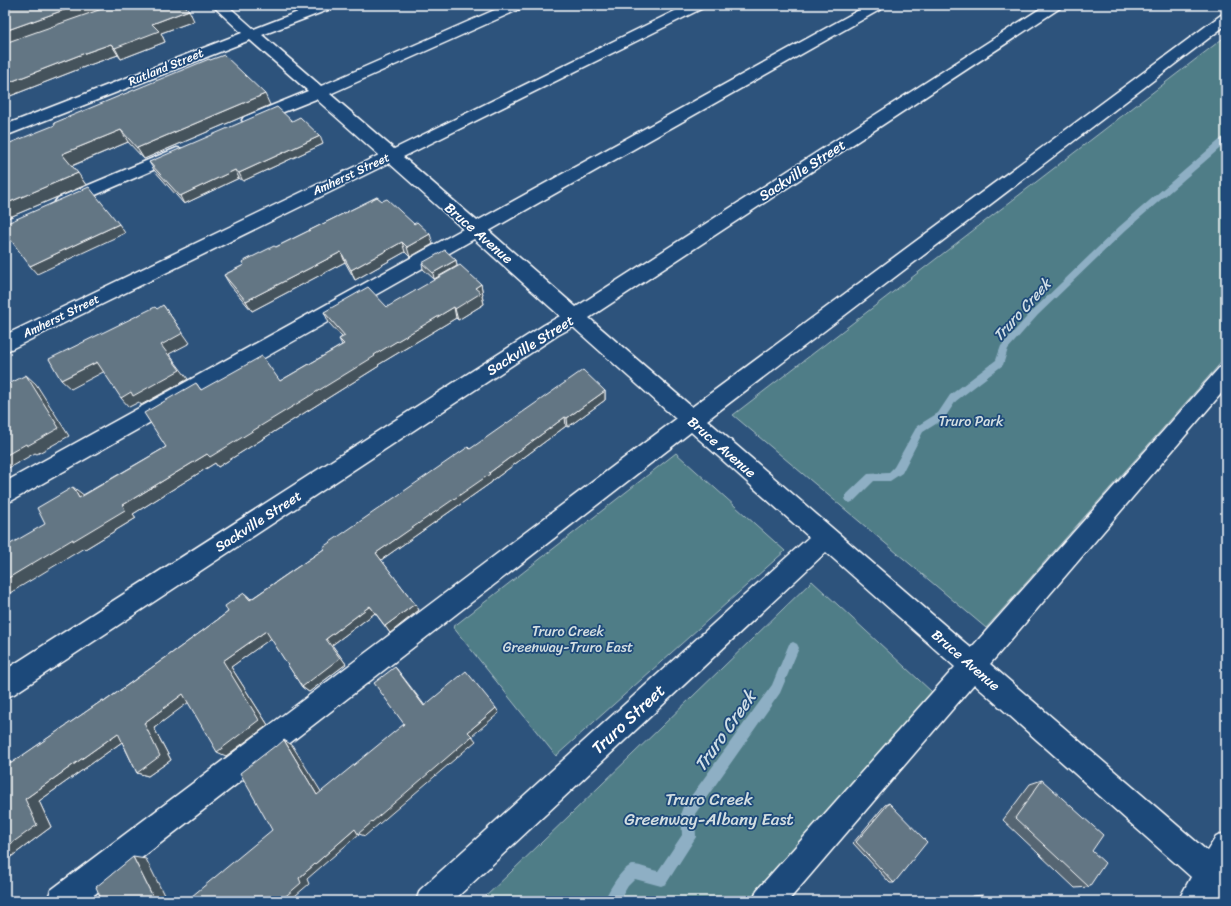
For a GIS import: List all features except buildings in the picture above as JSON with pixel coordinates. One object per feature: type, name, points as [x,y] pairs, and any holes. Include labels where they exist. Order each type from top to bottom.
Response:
[{"type":"street","name":"Bruce Avenue","points":[[219,5],[1218,881]]},
{"type":"street","name":"Rutland Street","points":[[5,131],[328,5]]},
{"type":"street","points":[[238,126],[517,5]]},
{"type":"street","name":"Amherst Street","points":[[5,344],[390,155],[411,148],[698,5]]},
{"type":"street","points":[[5,493],[878,5]]},
{"type":"street","name":"Sackville Street","points":[[5,685],[1055,5]]},
{"type":"street","points":[[62,901],[691,420],[1226,18]]},
{"type":"street","points":[[49,209],[187,148]]},
{"type":"street","points":[[768,901],[1226,374]]},
{"type":"street","name":"Truro Street","points":[[431,901],[825,537]]},
{"type":"street","points":[[1193,901],[1218,881],[1226,847]]},
{"type":"green space","name":"Truro Park","points":[[1226,36],[1226,357],[986,628],[733,415]]},
{"type":"green space","name":"Truro Creek Greenway-Truro East","points":[[676,453],[785,551],[556,756],[453,627]]},
{"type":"green space","name":"Truro Creek Greenway-Albany East","points":[[812,581],[932,692],[750,901],[481,901]]},
{"type":"waterway","name":"Truro Creek","points":[[850,498],[872,477],[890,477],[898,470],[920,429],[941,416],[953,398],[1000,362],[1004,348],[1035,313],[1123,228],[1226,139]]},
{"type":"waterway","name":"Truro Creek","points":[[611,901],[623,881],[633,872],[661,879],[689,837],[688,812],[776,689],[793,648]]}]
